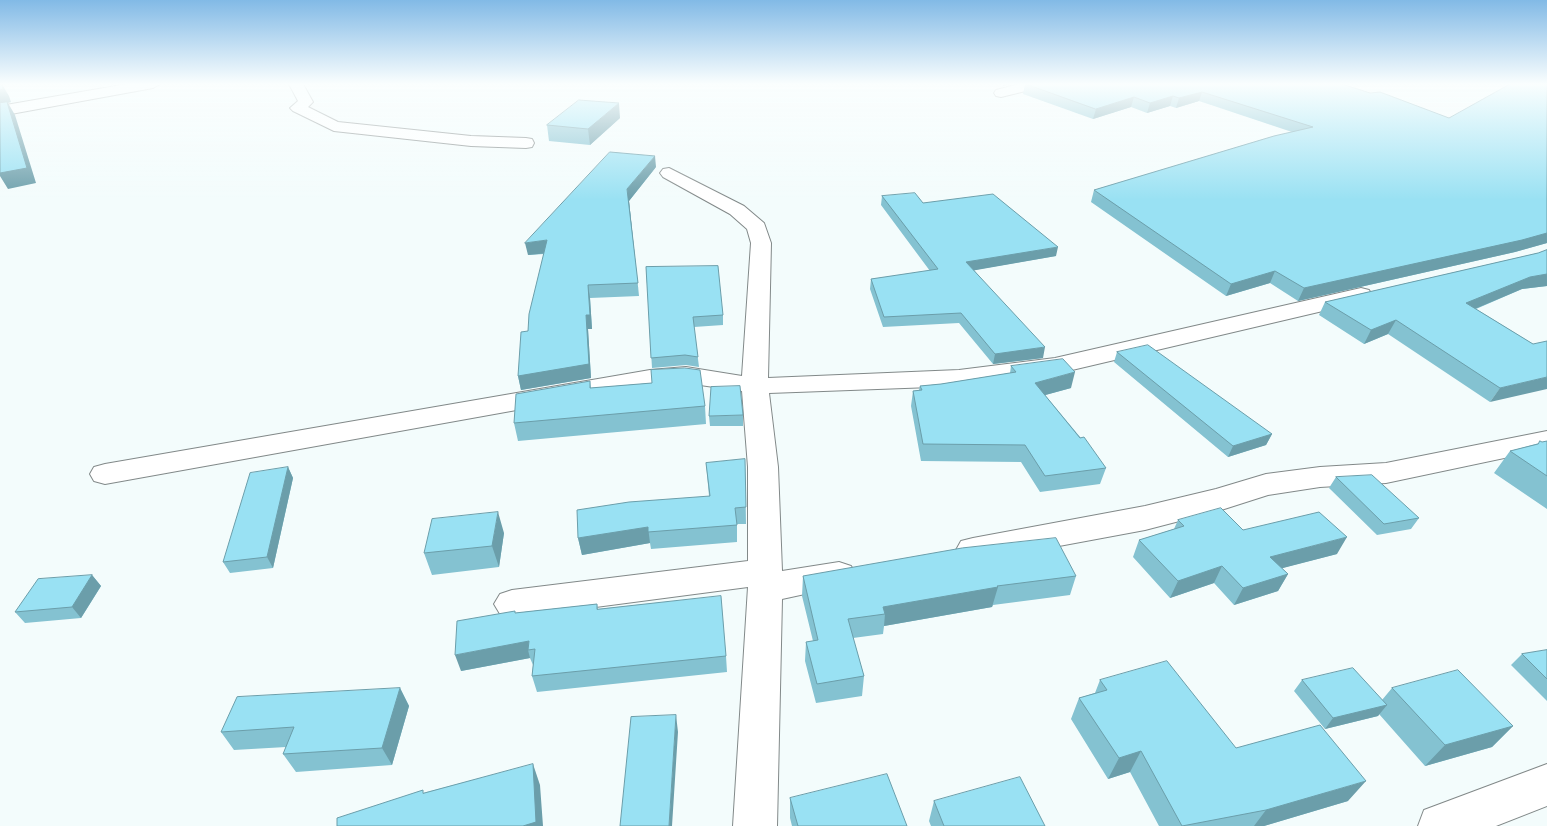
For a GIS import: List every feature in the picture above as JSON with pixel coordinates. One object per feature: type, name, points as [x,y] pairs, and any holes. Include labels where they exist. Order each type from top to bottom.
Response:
[{"type":"street","points":[[327,123],[334,126],[471,141],[526,144]]},
{"type":"street","points":[[669,173],[736,210],[757,227],[761,243],[755,386],[763,467],[765,580],[755,826]]},
{"type":"street","points":[[105,474],[650,378],[696,376],[755,386],[959,378],[1055,366],[1380,291]]},
{"type":"street","points":[[941,556],[1146,518],[1218,500],[1266,485],[1320,477],[1386,473],[1547,440]]},
{"type":"street","points":[[512,604],[863,570]]},
{"type":"street","points":[[1440,826],[1547,785]]},
{"type":"building","points":[[0,123],[13,123],[27,168],[0,173]]},
{"type":"building","points":[[550,123],[596,123],[588,129],[547,125]]},
{"type":"building","points":[[1299,123],[1547,123],[1547,233],[1304,288],[1275,271],[1231,284],[1094,190],[1274,136],[1313,127]]},
{"type":"building","points":[[610,152],[655,156],[627,189],[638,283],[588,285],[590,315],[586,315],[589,364],[518,376],[521,332],[528,331],[529,314],[547,240],[525,243]]},
{"type":"building","points":[[915,193],[923,203],[993,194],[1058,247],[966,262],[1045,347],[995,354],[961,313],[884,317],[871,279],[938,269],[882,196]]},
{"type":"building","points":[[1547,250],[1547,274],[1530,277],[1466,303],[1533,344],[1547,341],[1547,377],[1500,388],[1396,320],[1371,330],[1325,302],[1538,253]]},
{"type":"building","points":[[718,266],[723,315],[693,317],[698,357],[685,355],[651,358],[646,267]]},
{"type":"building","points":[[1148,345],[1272,434],[1233,446],[1117,352]]},
{"type":"building","points":[[1063,359],[1075,372],[1035,383],[1080,438],[1084,437],[1106,468],[1045,476],[1025,445],[923,444],[913,391],[922,390],[920,386],[1016,372],[1011,366]]},
{"type":"building","points":[[685,368],[700,370],[705,406],[514,423],[516,394],[590,381],[590,388],[652,383],[651,370]]},
{"type":"building","points":[[740,386],[743,415],[709,416],[711,387]]},
{"type":"building","points":[[1540,441],[1547,441],[1547,476],[1510,451],[1538,444]]},
{"type":"building","points":[[745,459],[746,507],[735,508],[737,525],[648,532],[648,527],[578,538],[577,510],[629,502],[710,496],[706,463]]},
{"type":"building","points":[[288,467],[267,557],[223,562],[250,473]]},
{"type":"building","points":[[1372,475],[1419,518],[1384,524],[1336,477]]},
{"type":"building","points":[[1221,508],[1243,530],[1319,512],[1347,537],[1270,557],[1288,574],[1243,588],[1222,566],[1178,581],[1139,540],[1184,526],[1178,520]]},
{"type":"building","points":[[498,512],[492,546],[424,553],[432,519]]},
{"type":"building","points":[[1056,538],[1076,576],[997,586],[883,607],[885,614],[848,619],[864,676],[817,684],[806,642],[818,640],[803,576],[962,548]]},
{"type":"building","points":[[92,575],[72,607],[15,612],[38,579]]},
{"type":"building","points":[[721,596],[726,656],[532,676],[535,649],[528,650],[529,641],[455,655],[457,621],[515,611],[515,613],[597,604],[597,609]]},
{"type":"building","points":[[1547,650],[1547,679],[1522,654]]},
{"type":"building","points":[[1167,661],[1236,748],[1320,725],[1366,781],[1266,810],[1182,826],[1141,751],[1119,758],[1079,698],[1107,690],[1100,680]]},
{"type":"building","points":[[1353,668],[1387,705],[1333,718],[1302,680]]},
{"type":"building","points":[[1458,670],[1513,726],[1445,745],[1392,688]]},
{"type":"building","points":[[400,688],[382,748],[283,754],[294,727],[221,732],[237,697]]},
{"type":"building","points":[[676,715],[669,826],[620,826],[631,717]]},
{"type":"building","points":[[533,764],[536,822],[523,826],[337,826],[337,818],[423,790],[423,793]]},
{"type":"building","points":[[887,774],[907,826],[798,826],[790,798]]},
{"type":"building","points":[[1020,777],[1045,826],[944,826],[934,801]]}]
